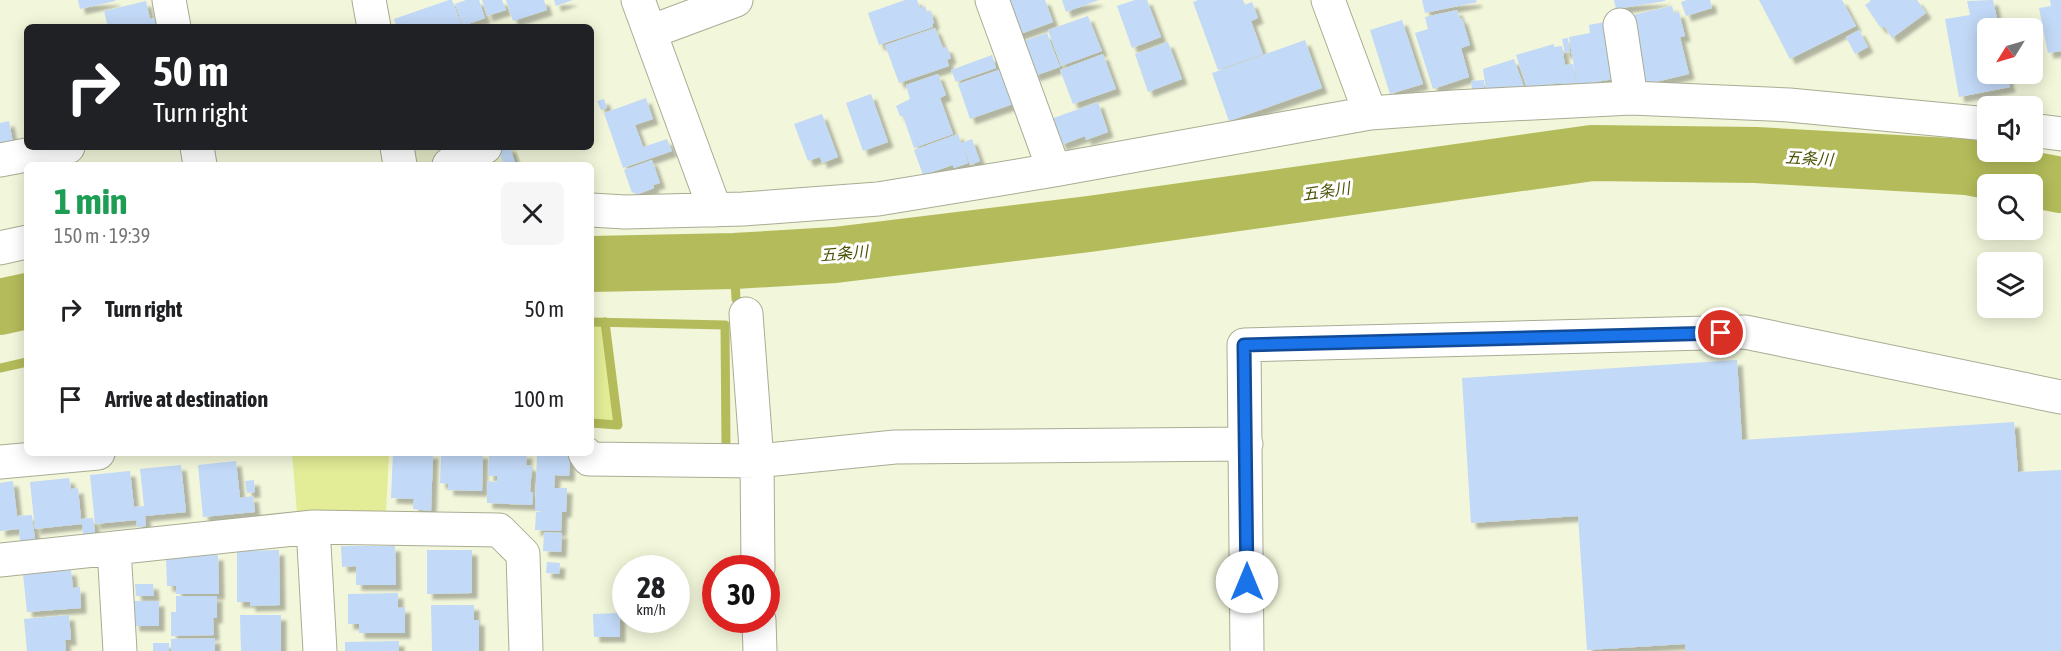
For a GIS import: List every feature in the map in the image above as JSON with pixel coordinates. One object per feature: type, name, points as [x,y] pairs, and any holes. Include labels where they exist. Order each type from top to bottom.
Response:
[{"type":"street","points":[[170,0],[174,24]]},
{"type":"street","points":[[369,0],[373,24]]},
{"type":"street","points":[[638,0],[714,210]]},
{"type":"street","points":[[650,32],[736,0]]},
{"type":"street","points":[[992,0],[1054,170]]},
{"type":"street","points":[[1328,0],[1370,113]]},
{"type":"street","points":[[1620,25],[1631,98]]},
{"type":"street","points":[[594,210],[625,212],[714,210],[878,199],[1370,113],[1631,98],[1789,105],[1977,123]]},
{"type":"street","points":[[2043,132],[2061,134]]},
{"type":"street","points":[[0,160],[52,150]]},
{"type":"street","points":[[453,162],[477,150]]},
{"type":"street","points":[[0,248],[24,243]]},
{"type":"street","points":[[746,314],[757,461],[758,555]]},
{"type":"street","points":[[1247,651],[1244,345],[1745,332],[2061,398]]},
{"type":"street","points":[[587,456],[589,459],[757,461],[895,447],[1246,444]]},
{"type":"street","points":[[0,462],[65,456]]},
{"type":"street","points":[[313,527],[320,651]]},
{"type":"street","points":[[0,560],[313,527],[499,531],[523,554],[526,651]]},
{"type":"street","points":[[114,548],[120,651]]},
{"type":"street","points":[[759,633],[760,651]]},
{"type":"shaded area","points":[[412,150],[516,150],[521,162],[414,162]]},
{"type":"green space","points":[[594,325],[602,326],[615,422],[594,420]]},
{"type":"green space","points":[[292,456],[389,456],[386,513],[297,513]]},
{"type":"building","points":[[78,0],[115,0],[115,1],[80,9]]},
{"type":"building","points":[[452,0],[461,24],[396,24],[394,19]]},
{"type":"building","points":[[466,0],[479,0],[485,18],[462,24],[455,4]]},
{"type":"building","points":[[482,0],[502,0],[506,10],[487,16]]},
{"type":"building","points":[[506,0],[544,0],[547,10],[513,21]]},
{"type":"building","points":[[554,0],[573,0],[556,6]]},
{"type":"building","points":[[905,0],[917,0],[920,8],[925,6],[927,12],[930,10],[933,27],[879,45],[868,13]]},
{"type":"building","points":[[1001,0],[1045,0],[1053,22],[1015,36]]},
{"type":"building","points":[[1062,0],[1099,0],[1066,12]]},
{"type":"building","points":[[1135,0],[1147,0],[1161,37],[1132,48],[1117,6]]},
{"type":"building","points":[[1243,0],[1245,5],[1252,2],[1258,18],[1251,21],[1263,54],[1218,70],[1193,2]]},
{"type":"building","points":[[1422,0],[1476,0],[1477,2],[1425,13]]},
{"type":"building","points":[[1614,0],[1665,0],[1665,1],[1616,9]]},
{"type":"building","points":[[1710,0],[1712,8],[1686,16],[1681,2]]},
{"type":"building","points":[[1759,0],[1842,0],[1856,26],[1790,59]]},
{"type":"building","points":[[1869,0],[1917,0],[1926,13],[1892,38],[1884,26],[1881,28],[1865,5],[1871,1]]},
{"type":"building","points":[[1993,0],[1997,18],[1977,18],[1977,84],[2009,84],[2010,87],[1959,97],[1945,19],[1970,15],[1967,1]]},
{"type":"building","points":[[2050,0],[2061,0],[2061,51],[2048,53],[2043,18],[2041,18],[2039,8],[2051,6]]},
{"type":"building","points":[[146,1],[150,19],[156,18],[157,24],[107,24],[104,11]]},
{"type":"building","points":[[1672,6],[1674,13],[1679,12],[1685,36],[1680,37],[1689,74],[1643,85],[1624,17]]},
{"type":"building","points":[[1457,10],[1460,19],[1462,18],[1470,45],[1461,48],[1469,77],[1433,89],[1415,33],[1428,29],[1425,17]]},
{"type":"building","points":[[1088,16],[1102,51],[1061,66],[1048,30]]},
{"type":"building","points":[[1402,20],[1423,84],[1390,94],[1370,30]]},
{"type":"building","points":[[1610,21],[1620,78],[1577,85],[1569,37],[1590,33],[1589,25]]},
{"type":"building","points":[[935,28],[943,48],[947,47],[951,58],[947,60],[949,66],[899,83],[885,45]]},
{"type":"building","points":[[1859,30],[1868,47],[1855,54],[1846,37]]},
{"type":"building","points":[[1047,33],[1060,67],[1034,76],[1021,42]]},
{"type":"building","points":[[1568,38],[1570,52],[1565,53],[1562,39]]},
{"type":"building","points":[[1305,40],[1322,88],[1229,121],[1212,73]]},
{"type":"building","points":[[1168,42],[1182,79],[1148,92],[1135,54]]},
{"type":"building","points":[[1554,44],[1554,47],[1562,46],[1565,65],[1573,64],[1576,83],[1527,88],[1516,55]]},
{"type":"building","points":[[1103,54],[1116,89],[1073,104],[1060,70]]},
{"type":"building","points":[[992,55],[996,68],[956,82],[951,70]]},
{"type":"building","points":[[1514,59],[1524,87],[1486,90],[1483,69]]},
{"type":"building","points":[[1007,67],[1013,104],[970,119],[958,84]]},
{"type":"building","points":[[938,74],[946,95],[940,98],[953,134],[914,148],[903,116],[900,116],[896,106],[910,99],[906,85]]},
{"type":"building","points":[[1484,80],[1484,90],[1472,90],[1471,81]]},
{"type":"building","points":[[871,94],[888,142],[863,151],[846,103]]},
{"type":"building","points":[[646,98],[653,119],[635,125],[643,147],[667,139],[672,151],[623,168],[604,113]]},
{"type":"building","points":[[604,99],[607,108],[601,110],[597,101]]},
{"type":"building","points":[[1098,102],[1108,132],[1086,140],[1085,136],[1061,145],[1051,119]]},
{"type":"building","points":[[822,114],[838,157],[822,163],[820,157],[808,161],[794,124]]},
{"type":"building","points":[[9,121],[13,143],[0,145],[0,123]]},
{"type":"building","points":[[958,134],[961,143],[972,139],[980,161],[970,165],[963,146],[968,163],[954,168],[953,165],[923,175],[914,150]]},
{"type":"building","points":[[498,150],[511,150],[515,162],[503,162]]},
{"type":"building","points":[[652,160],[660,183],[636,195],[632,193],[624,170]]},
{"type":"building","points":[[1737,360],[1742,440],[2014,422],[2018,472],[2061,470],[2061,651],[1685,651],[1685,644],[1587,650],[1578,516],[1471,523],[1462,378]]},
{"type":"building","points":[[393,456],[433,456],[431,511],[413,509],[414,499],[391,498]]},
{"type":"building","points":[[441,456],[483,456],[482,491],[448,490],[448,484],[440,483]]},
{"type":"building","points":[[489,456],[527,456],[526,465],[532,466],[530,492],[533,492],[532,505],[487,503],[487,481],[497,482],[497,476],[488,476]]},
{"type":"building","points":[[537,456],[570,456],[569,476],[555,475],[554,488],[567,488],[566,512],[562,512],[561,531],[535,530],[536,512],[550,512],[535,511]]},
{"type":"building","points":[[236,461],[240,498],[253,496],[255,512],[203,517],[198,465]]},
{"type":"building","points":[[181,465],[186,512],[145,516],[146,526],[137,527],[136,520],[95,524],[90,475],[130,471],[134,507],[144,506],[140,469]]},
{"type":"building","points":[[69,478],[71,489],[78,488],[81,519],[93,518],[95,533],[83,534],[82,524],[35,529],[30,482]]},
{"type":"building","points":[[254,480],[255,492],[247,493],[245,481]]},
{"type":"building","points":[[13,481],[17,516],[32,515],[35,540],[20,542],[19,529],[0,531],[0,483]]},
{"type":"building","points":[[544,532],[562,533],[561,552],[543,551]]},
{"type":"building","points":[[341,546],[395,546],[396,585],[356,585],[356,566],[342,567]]},
{"type":"building","points":[[279,550],[280,605],[250,606],[250,602],[237,602],[237,551]]},
{"type":"building","points":[[427,550],[472,550],[472,593],[427,594]]},
{"type":"building","points":[[218,555],[219,594],[176,594],[176,586],[167,586],[166,556]]},
{"type":"building","points":[[547,562],[560,563],[559,574],[546,573]]},
{"type":"building","points":[[71,570],[73,588],[80,587],[81,608],[27,612],[23,574]]},
{"type":"building","points":[[135,584],[153,584],[154,596],[136,596]]},
{"type":"building","points":[[398,593],[398,608],[405,607],[405,633],[359,633],[359,624],[348,624],[348,594]]},
{"type":"building","points":[[176,596],[217,596],[217,618],[213,618],[214,635],[171,636],[171,612],[176,612]]},
{"type":"building","points":[[133,601],[159,601],[159,626],[134,626]]},
{"type":"building","points":[[431,605],[474,605],[474,620],[479,620],[479,651],[432,651]]},
{"type":"building","points":[[612,613],[612,633],[620,633],[620,637],[594,637],[593,614]]},
{"type":"building","points":[[69,615],[71,640],[65,640],[66,651],[27,651],[24,619]]},
{"type":"building","points":[[240,615],[281,615],[281,651],[241,651]]},
{"type":"building","points":[[215,638],[215,651],[171,651],[171,639]]},
{"type":"building","points":[[399,641],[399,651],[345,651],[345,642]]},
{"type":"building","points":[[153,643],[169,643],[169,651],[153,651]]},
{"type":"waterway","name":"五条川","points":[[594,264],[734,261],[835,255],[1089,224],[1592,153],[1756,155],[1967,167],[2061,185]]},
{"type":"waterway","points":[[734,261],[736,299]]},
{"type":"waterway","name":"五条川","points":[[0,307],[24,302]]},
{"type":"waterway","points":[[594,322],[725,325],[726,447]]},
{"type":"waterway","points":[[594,423],[618,425],[605,322]]},
{"type":"waterway","points":[[0,368],[24,363]]},
{"type":"route","points":[[1247,582],[1244,345],[1721,333]]}]
